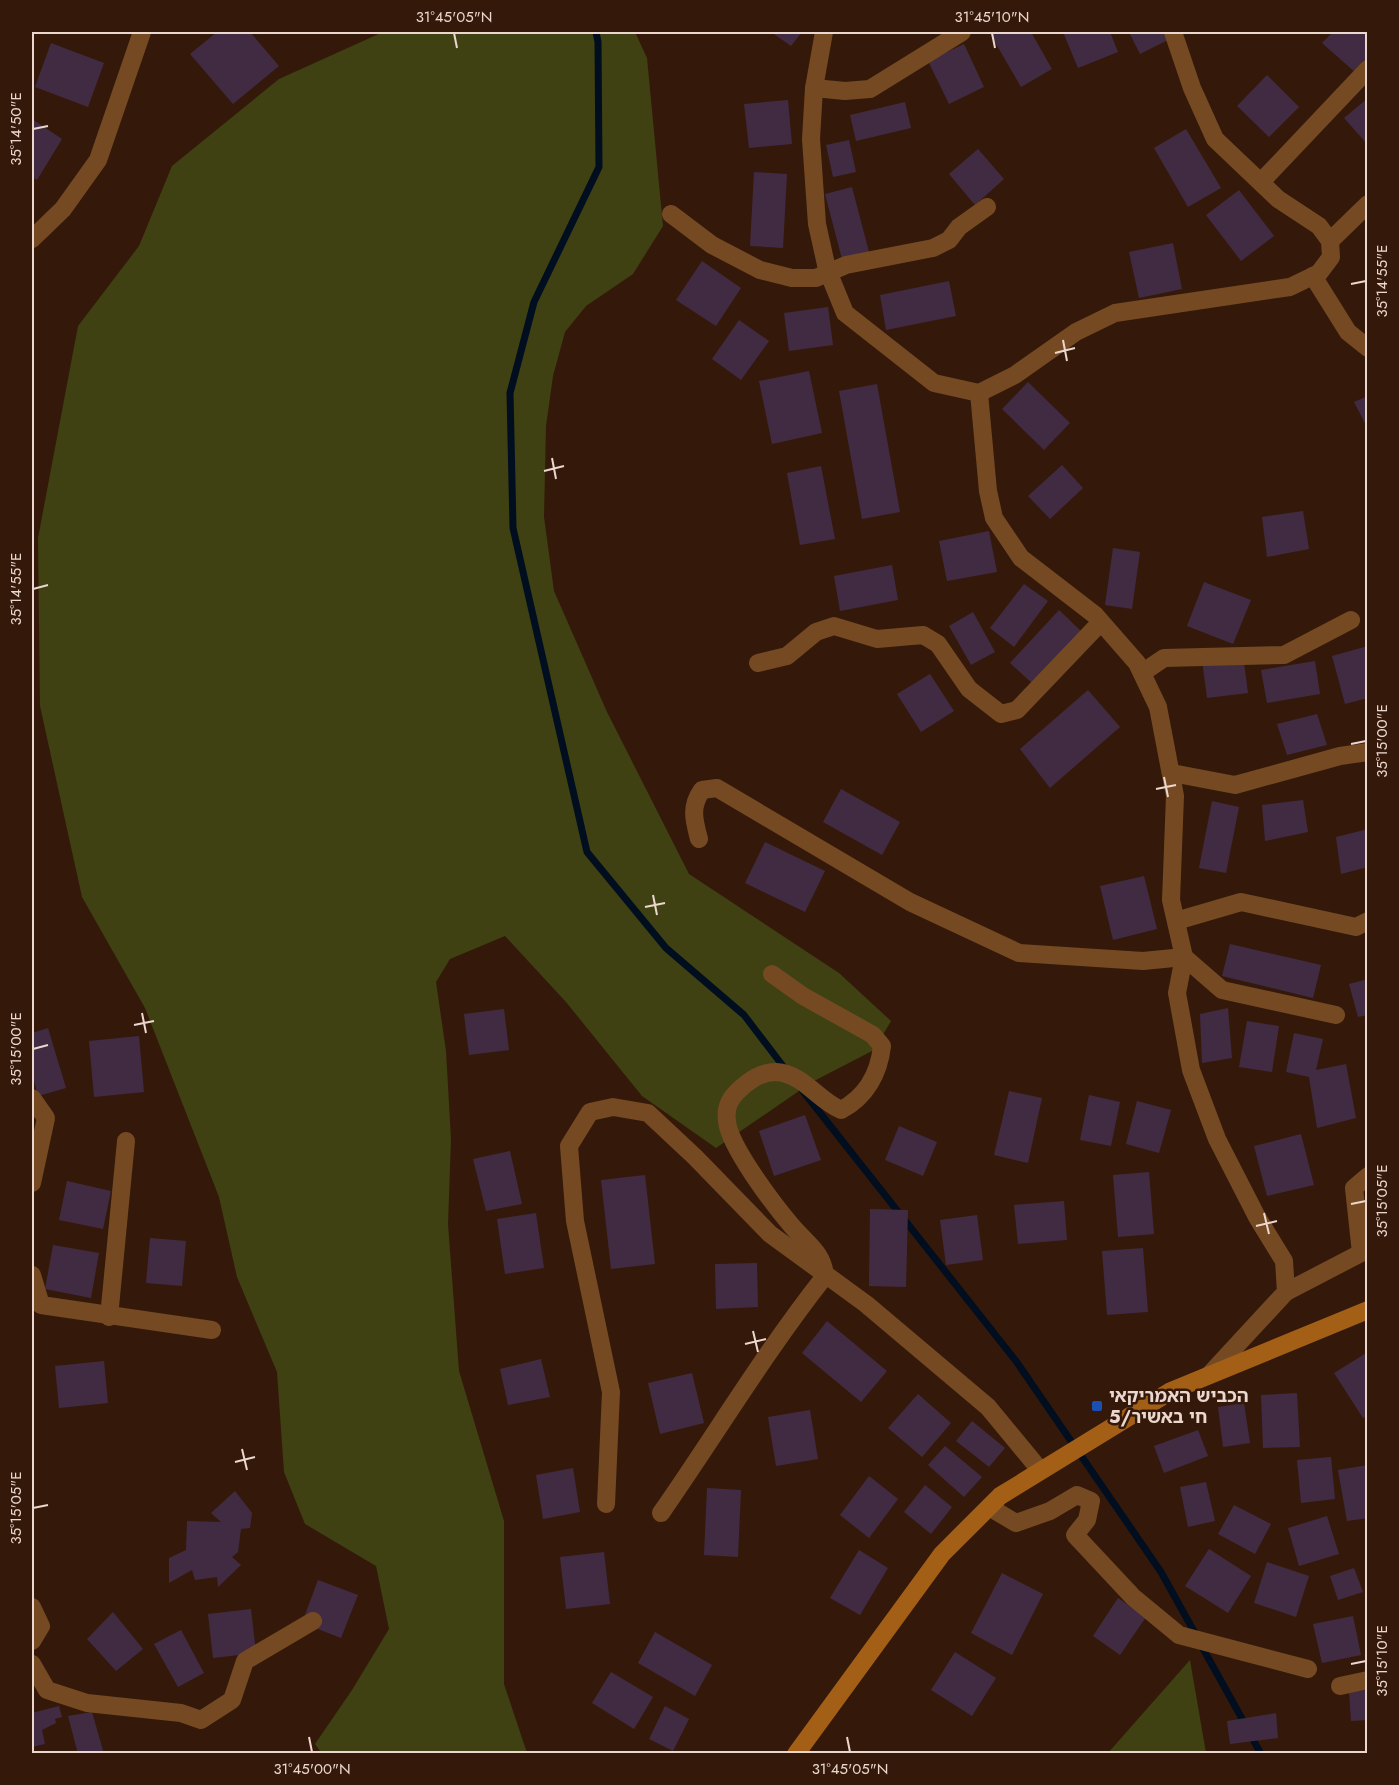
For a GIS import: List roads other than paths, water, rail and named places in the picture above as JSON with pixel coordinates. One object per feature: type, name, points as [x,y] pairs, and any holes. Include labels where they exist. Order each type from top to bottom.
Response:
[{"type":"main road","points":[[796,1754],[942,1554],[988,1507],[1040,1470],[1171,1391],[1368,1310]]},
{"type":"street","points":[[32,239],[63,209],[98,160],[142,32]]},
{"type":"street","points":[[824,32],[814,88],[811,139],[817,224],[829,273],[845,314],[934,383],[979,393],[1015,375],[1076,332],[1115,313],[1290,287],[1313,276],[1331,257],[1330,240],[1319,226],[1278,199],[1215,139],[1192,88],[1173,32]]},
{"type":"street","points":[[814,88],[845,91],[870,89],[962,32]]},
{"type":"street","points":[[1261,182],[1368,69]]},
{"type":"street","points":[[1330,240],[1368,204]]},
{"type":"street","points":[[671,214],[712,245],[760,270],[792,278],[816,278],[846,265],[933,248],[949,240],[960,227],[987,207]]},
{"type":"street","points":[[1313,276],[1348,332],[1368,348]]},
{"type":"street","points":[[979,393],[988,491],[994,518],[1021,558],[1101,622],[1137,663],[1158,707],[1175,796],[1171,900],[1184,957],[1178,993],[1194,1085],[1217,1139],[1257,1217],[1284,1261],[1286,1292]]},
{"type":"street","points":[[1142,673],[1164,658],[1284,655],[1351,620]]},
{"type":"street","points":[[758,663],[787,656],[816,632],[834,626],[877,639],[923,635],[938,644],[969,689],[1001,714],[1017,710],[1101,622]]},
{"type":"street","points":[[1172,772],[1235,785],[1340,756],[1368,752]]},
{"type":"street","points":[[699,839],[694,820],[693,802],[702,790],[717,788],[910,902],[1019,953],[1143,961],[1184,957],[1222,990],[1336,1015]]},
{"type":"street","points":[[1176,921],[1241,903],[1356,927],[1368,921]]},
{"type":"street","points":[[661,1513],[727,1419],[770,1349],[825,1276],[824,1262],[791,1226],[734,1143],[726,1123],[727,1104],[748,1082],[761,1074],[776,1072],[801,1079],[828,1105],[841,1110],[857,1102],[869,1086],[880,1062],[882,1046],[873,1035],[803,996],[772,974]]},
{"type":"street","points":[[32,1098],[46,1118],[32,1183]]},
{"type":"street","points":[[606,1504],[611,1392],[575,1221],[569,1146],[590,1112],[613,1107],[648,1113],[695,1157],[770,1234],[866,1304],[988,1407],[1040,1470]]},
{"type":"street","points":[[110,1317],[126,1141]]},
{"type":"street","points":[[1210,1374],[1286,1292],[1361,1253],[1354,1188],[1368,1176]]},
{"type":"street","points":[[32,1275],[40,1305],[110,1317],[212,1330]]},
{"type":"street","points":[[988,1507],[1016,1523],[1050,1511],[1077,1494],[1091,1501],[1087,1520],[1075,1536],[1133,1597],[1179,1635],[1308,1669]]},
{"type":"street","points":[[32,1607],[41,1626],[32,1641]]},
{"type":"street","points":[[32,1664],[47,1690],[87,1703],[181,1713],[201,1720],[232,1700],[245,1661],[313,1621]]},
{"type":"street","points":[[1341,1686],[1368,1680]]},
{"type":"waterway","points":[[596,32],[599,167],[534,302],[510,393],[513,528],[587,852],[666,948],[744,1015],[786,1070]]},
{"type":"waterway","points":[[802,1090],[1016,1361],[1161,1572],[1196,1635]]},
{"type":"waterway","points":[[1201,1645],[1245,1724]]},
{"type":"waterway","points":[[1250,1734],[1261,1754]]},
{"type":"place","name":"הכביש האמריקאי 5/חי באשיר","points":[[1097,1406]]}]
